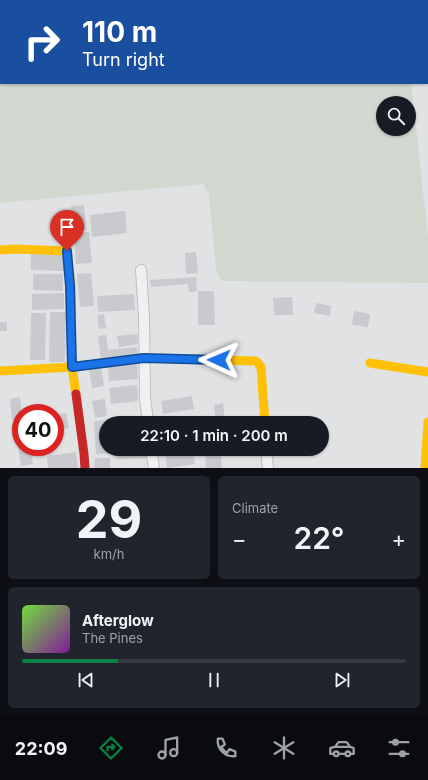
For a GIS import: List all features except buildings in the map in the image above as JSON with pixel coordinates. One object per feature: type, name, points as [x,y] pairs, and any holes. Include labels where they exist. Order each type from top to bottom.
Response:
[{"type":"street","points":[[0,250],[15,249],[67,251],[70,286],[72,367],[84,454],[84,468]]},
{"type":"street","points":[[141,270],[144,317],[145,397],[147,416]]},
{"type":"street","points":[[0,371],[72,367],[144,358],[256,361],[261,367],[264,416]]},
{"type":"street","points":[[370,363],[428,372]]},
{"type":"street","points":[[424,468],[428,422]]},
{"type":"street","points":[[152,456],[154,468]]},
{"type":"street","points":[[267,456],[268,468]]},
{"type":"shaded area","points":[[0,84],[411,84],[412,96],[376,96],[376,136],[416,136],[416,128],[428,236],[428,283],[222,281],[216,271],[209,194],[203,184],[0,203]]},
{"type":"traffic: slow","points":[[0,250],[15,249],[67,251],[71,286],[72,367],[76,394]]},
{"type":"traffic: slow","points":[[0,371],[72,367],[144,358],[256,361],[261,367],[264,416]]},
{"type":"traffic: slow","points":[[370,363],[428,372]]},
{"type":"traffic: slow","points":[[425,468],[428,422]]},
{"type":"traffic: jam","points":[[76,394],[85,468]]},
{"type":"route","points":[[67,251],[70,286],[72,367],[144,358],[219,360]]}]
